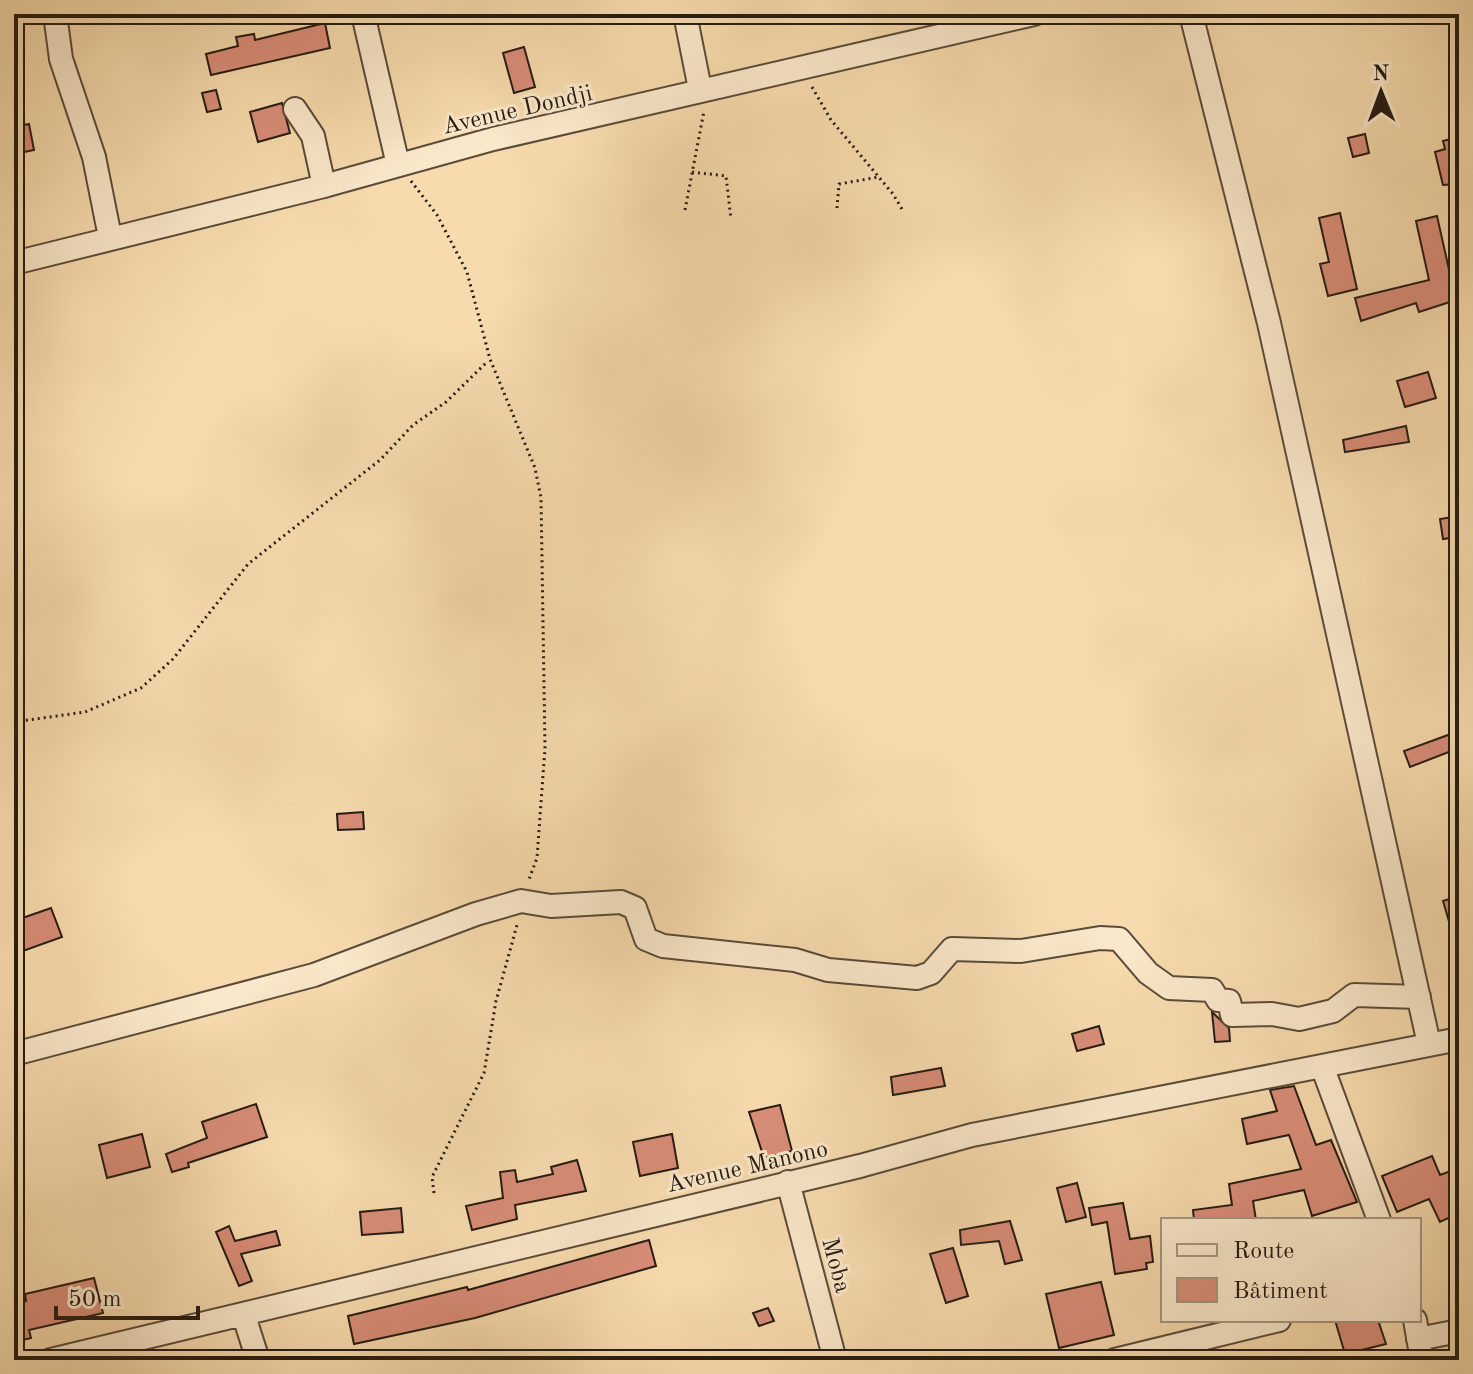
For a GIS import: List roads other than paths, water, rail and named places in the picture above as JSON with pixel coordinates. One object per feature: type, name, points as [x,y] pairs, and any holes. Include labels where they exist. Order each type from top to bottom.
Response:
[{"type":"street","points":[[55,14],[61,59],[94,157],[110,237]]},
{"type":"street","points":[[363,14],[398,165]]},
{"type":"street","points":[[685,14],[700,89]]},
{"type":"street","name":"Avenue Dondji","points":[[14,263],[700,89],[803,70],[947,23],[1034,14]]},
{"type":"street","points":[[1191,14],[1269,323],[1429,1044]]},
{"type":"street","points":[[295,109],[313,136],[324,186]]},
{"type":"street","points":[[14,1054],[314,975],[476,914],[521,901],[551,906],[621,902],[635,908],[646,939],[663,946],[795,960],[828,970],[917,978],[931,973],[952,949],[1021,951],[1100,938],[1119,939],[1148,973],[1169,988],[1212,990],[1218,1000],[1229,1001],[1232,1015],[1272,1014],[1299,1019],[1333,1011],[1354,995],[1419,997]]},
{"type":"street","name":"Avenue Manono","points":[[51,1360],[244,1316],[972,1135],[1459,1039]]},
{"type":"street","points":[[1322,1066],[1378,1218]]},
{"type":"street","name":"Moba","points":[[788,1182],[835,1360]]},
{"type":"street","points":[[244,1316],[258,1360]]},
{"type":"street","points":[[1115,1360],[1271,1322]]},
{"type":"street","points":[[1418,1340],[1459,1331]]}]
